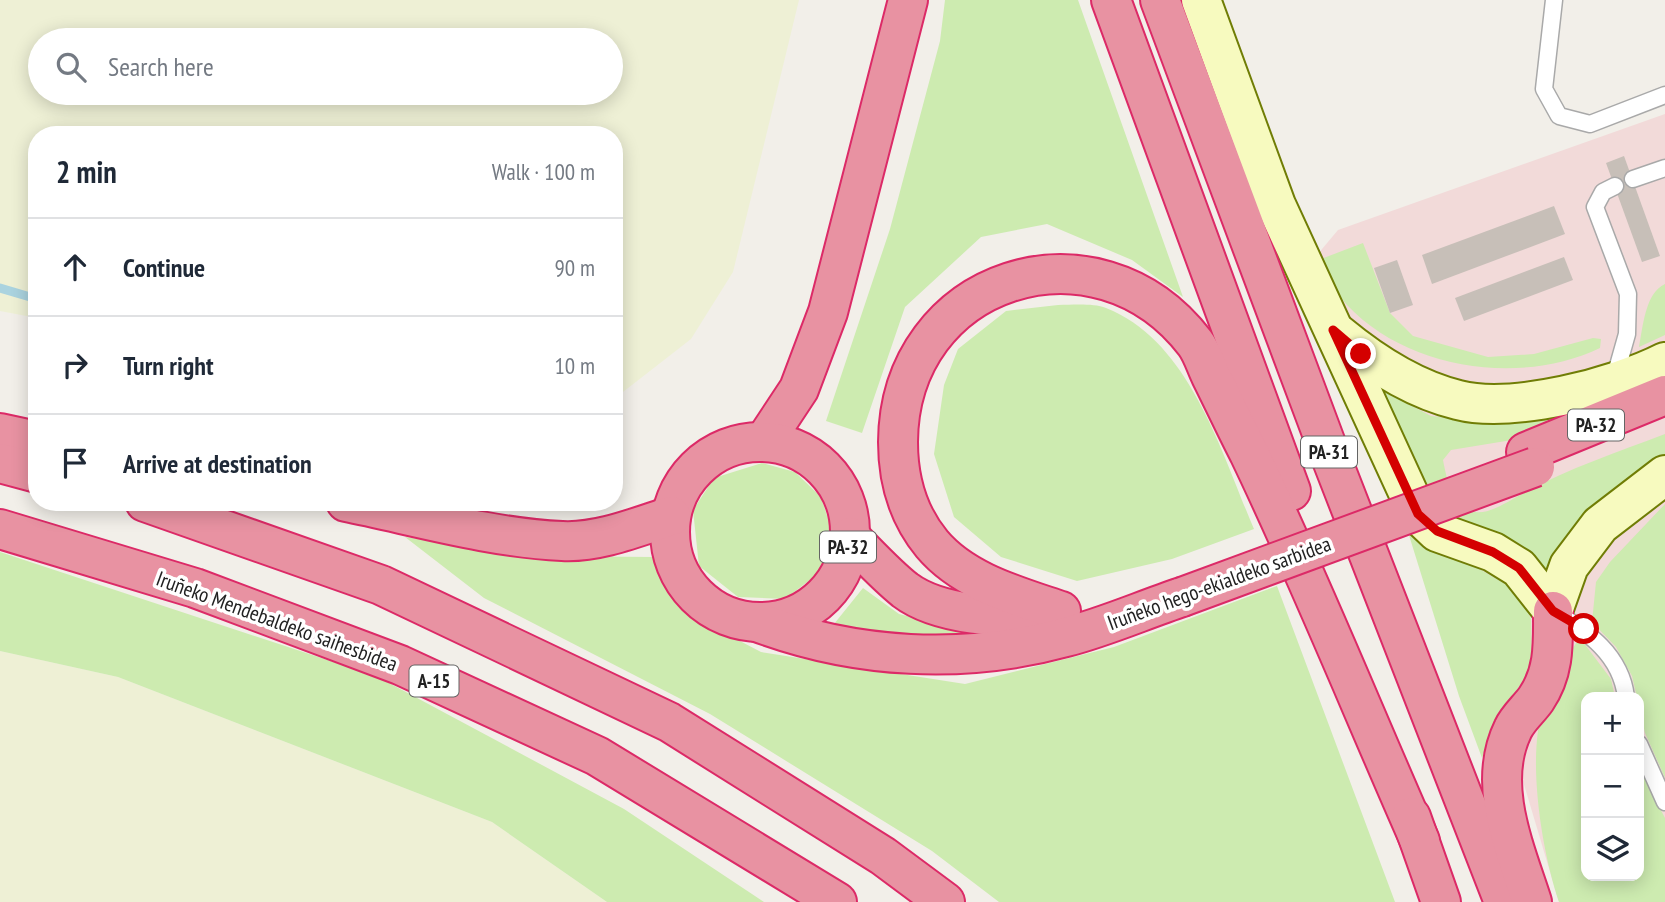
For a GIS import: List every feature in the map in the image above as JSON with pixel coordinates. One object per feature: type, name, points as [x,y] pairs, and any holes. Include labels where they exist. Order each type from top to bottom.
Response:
[{"type":"highway","points":[[764,442],[799,389],[828,312],[908,0]]},
{"type":"highway","name":"PA-31","points":[[1111,0],[1441,902]]},
{"type":"highway","name":"PA-31","points":[[1160,0],[1332,460],[1504,902]]},
{"type":"highway","points":[[1061,611],[1008,593],[967,574],[933,545],[910,512],[898,456],[898,415],[906,385],[936,329],[961,305],[999,284],[1040,275],[1072,275],[1119,286],[1155,305],[1195,344],[1262,481],[1420,841]]},
{"type":"highway","name":"Iruñeko hego-ekialdeko sarbidea","points":[[1531,460],[1665,395]]},
{"type":"highway","name":"Iruñeko hego-ekialdeko sarbidea","points":[[757,622],[797,637],[865,652],[933,656],[1065,638],[1180,589],[1531,460],[1665,414]]},
{"type":"highway","points":[[0,433],[28,439]]},
{"type":"highway","name":"PA-32","points":[[764,442],[792,447],[816,462],[836,483],[847,509],[850,537],[846,560],[836,581],[821,598],[802,612],[780,620],[757,622],[726,616],[700,600],[681,576],[671,547],[671,516],[679,492],[694,470],[714,454],[738,444],[764,442]]},
{"type":"highway","points":[[0,463],[28,471]]},
{"type":"highway","points":[[171,511],[381,585],[669,722],[883,856],[945,902]]},
{"type":"highway","points":[[396,511],[564,541],[615,533],[671,516]]},
{"type":"highway","name":"Iruñeko Mendebaldeko saihesbidea","points":[[0,529],[195,588],[400,665],[597,757],[837,902]]},
{"type":"highway","name":"Iruñeko hego-ekialdeko sarbidea","points":[[850,537],[907,592],[957,612],[1023,617],[1180,589]]},
{"type":"highway","points":[[1532,902],[1514,847],[1502,795],[1503,763],[1513,729],[1549,676],[1553,651],[1553,611]]},
{"type":"street","points":[[1201,0],[1276,205],[1418,514],[1437,531],[1493,552],[1519,568],[1553,611]]},
{"type":"street","points":[[1333,330],[1361,354],[1403,380],[1459,401],[1520,402],[1614,383],[1665,362]]},
{"type":"street","points":[[1553,611],[1569,566],[1600,525],[1665,475]]},
{"type":"lane","points":[[1554,0],[1544,89],[1559,116],[1590,124],[1665,95]]},
{"type":"lane","points":[[1633,179],[1665,168]]},
{"type":"lane","points":[[1614,383],[1627,334],[1628,294],[1595,207],[1597,198],[1615,186]]},
{"type":"lane","points":[[1553,611],[1584,629],[1613,658],[1624,692]]},
{"type":"lane","points":[[1644,755],[1665,802]]},
{"type":"shaded area","points":[[1665,114],[1665,902],[1559,902],[1469,600],[1411,430],[1331,286],[1317,255],[1338,230]]},
{"type":"green space","points":[[0,0],[799,0],[733,272],[691,339],[623,392],[623,126],[28,126],[28,316],[0,311]]},
{"type":"green space","points":[[945,0],[1078,0],[1183,297],[1132,260],[1047,224],[981,237],[905,307],[862,433],[826,421],[890,229],[940,41]]},
{"type":"green space","points":[[1363,243],[1390,313],[1413,336],[1488,357],[1534,354],[1593,338],[1601,339],[1600,348],[1569,360],[1536,366],[1501,368],[1467,365],[1433,357],[1401,344],[1372,327],[1347,305],[1335,289],[1321,259]]},
{"type":"green space","points":[[1665,284],[1665,335],[1639,347],[1649,303],[1658,288]]},
{"type":"green space","points":[[1058,305],[1106,308],[1135,324],[1160,346],[1181,372],[1199,402],[1254,529],[1172,559],[1077,581],[1001,557],[954,517],[934,454],[944,385],[958,349],[1006,311]]},
{"type":"green space","points":[[1648,383],[1512,440],[1451,450],[1443,460],[1456,499],[1467,509],[1481,512],[1500,506],[1576,468],[1665,434],[1665,462],[1551,587],[1440,521],[1384,391],[1431,416],[1484,421]]},
{"type":"green space","points":[[762,463],[795,472],[821,497],[832,531],[819,573],[785,599],[738,597],[699,566],[693,510],[714,478]]},
{"type":"green space","points":[[1665,504],[1665,778],[1645,733],[1644,692],[1636,692],[1632,676],[1616,647],[1592,622],[1596,582],[1610,562]]},
{"type":"green space","points":[[1408,532],[1421,543],[1471,564],[1519,592],[1531,619],[1532,666],[1493,727],[1482,758],[1459,696]]},
{"type":"green space","points":[[405,537],[531,556],[655,557],[692,616],[761,652],[965,684],[1114,647],[1277,586],[1395,902],[999,902],[932,851],[710,714],[484,598]]},
{"type":"green space","points":[[0,552],[376,676],[624,809],[764,902],[607,902],[492,822],[118,677],[0,651]]},
{"type":"green space","points":[[863,588],[899,614],[969,632],[925,637],[830,629]]},
{"type":"green space","points":[[1580,638],[1611,679],[1614,692],[1581,692],[1581,881],[1644,881],[1644,778],[1665,818],[1665,902],[1559,902],[1540,817],[1536,750],[1542,717],[1563,677]]},
{"type":"green space","points":[[0,651],[118,677],[492,822],[607,902],[0,902]]},
{"type":"building","points":[[1624,156],[1660,256],[1642,262],[1606,163]]},
{"type":"building","points":[[1554,206],[1565,234],[1432,284],[1422,255]]},
{"type":"building","points":[[1564,257],[1573,280],[1464,321],[1455,298]]},
{"type":"building","points":[[1397,260],[1413,305],[1390,313],[1374,268]]},
{"type":"waterway","points":[[0,288],[28,296]]},
{"type":"route","points":[[1361,354],[1333,330],[1418,514],[1437,531],[1493,552],[1519,568],[1553,611],[1584,629]]}]
